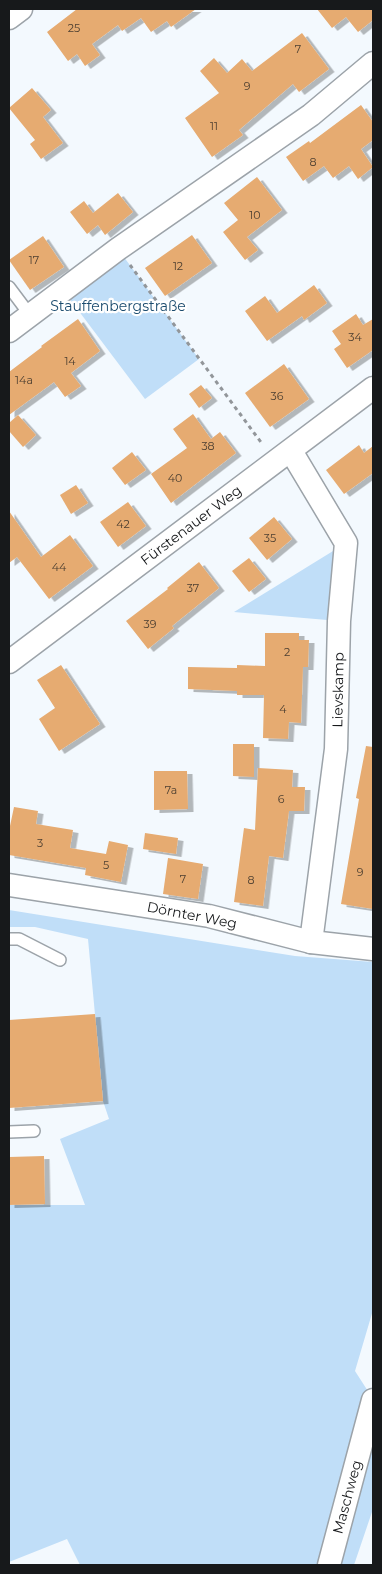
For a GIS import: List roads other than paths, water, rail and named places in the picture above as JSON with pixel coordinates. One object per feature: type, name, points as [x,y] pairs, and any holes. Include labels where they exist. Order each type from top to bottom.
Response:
[{"type":"street","points":[[9,18],[21,9]]},
{"type":"street","points":[[9,331],[118,249],[311,115],[373,63]]},
{"type":"street","name":"Fürstenauer Weg","points":[[9,662],[373,388]]},
{"type":"street","name":"Lievskamp","points":[[283,456],[346,543],[339,621],[336,749],[311,942]]},
{"type":"street","name":"Dörnter Weg","points":[[9,885],[209,916],[311,942],[373,950]]},
{"type":"street","name":"Maschweg","points":[[329,1565],[373,1400]]},
{"type":"lane","points":[[9,287],[30,315]]},
{"type":"lane","points":[[9,939],[19,939],[60,960]]},
{"type":"lane","points":[[9,1132],[34,1131]]},
{"type":"park label","name":"Stauffenbergstraße","points":[[118,306]]}]
